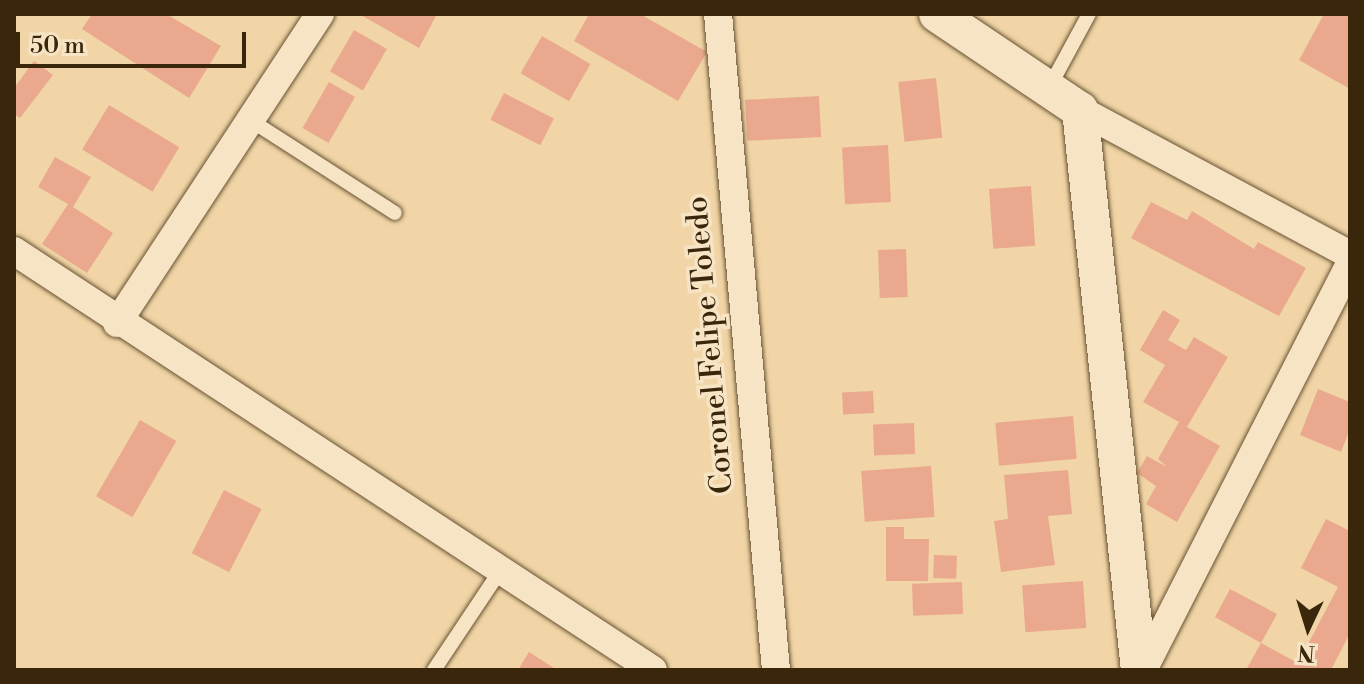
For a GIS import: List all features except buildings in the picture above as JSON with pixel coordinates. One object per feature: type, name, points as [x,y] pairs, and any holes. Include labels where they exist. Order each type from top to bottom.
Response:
[{"type":"street","points":[[117,323],[320,14]]},
{"type":"street","name":"Coronel Felipe Toledo","points":[[718,14],[776,670]]},
{"type":"street","points":[[937,14],[1050,86],[1080,110],[1350,255]]},
{"type":"street","points":[[1080,110],[1141,670]]},
{"type":"street","points":[[14,251],[117,323],[653,670]]},
{"type":"street","points":[[1141,670],[1350,263]]},
{"type":"lane","points":[[1050,86],[1089,14]]},
{"type":"lane","points":[[250,120],[395,213]]},
{"type":"lane","points":[[434,670],[500,571]]}]
